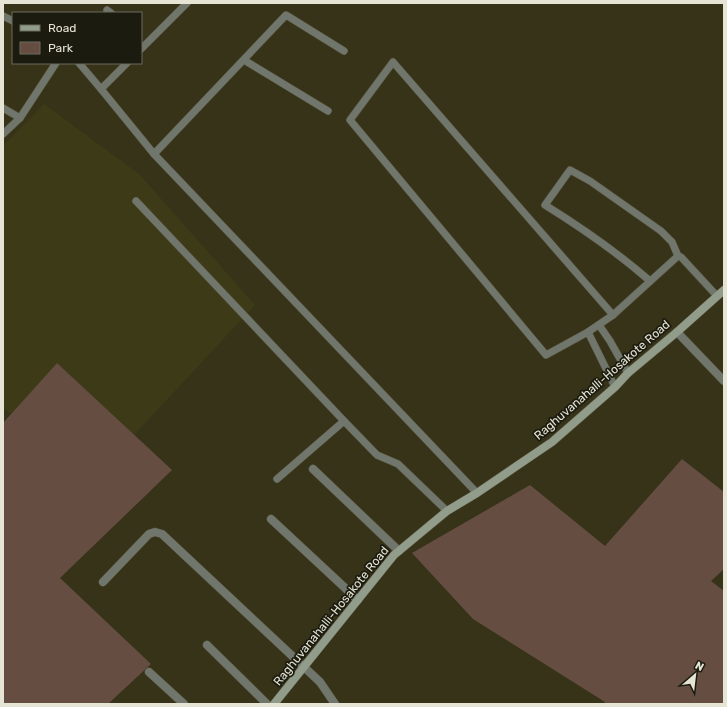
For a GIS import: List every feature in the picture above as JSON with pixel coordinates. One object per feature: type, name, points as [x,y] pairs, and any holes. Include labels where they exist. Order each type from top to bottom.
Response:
[{"type":"main road","name":"Raghuvanahalli-Hosakote Road","points":[[274,704],[394,555],[447,511],[477,493],[552,442],[615,387],[628,373],[724,290]]},
{"type":"street","points":[[677,332],[724,382]]},
{"type":"street","points":[[313,469],[399,551]]},
{"type":"street","points":[[271,519],[358,600]]},
{"type":"street","points":[[103,582],[149,534],[155,532],[162,534],[320,682],[335,704]]},
{"type":"street","points":[[207,645],[267,704]]},
{"type":"street","points":[[149,672],[184,704]]},
{"type":"lane","points":[[142,46],[187,3]]},
{"type":"lane","points":[[154,154],[286,15],[344,51]]},
{"type":"lane","points":[[3,16],[12,20]]},
{"type":"lane","points":[[244,60],[328,111]]},
{"type":"lane","points":[[613,316],[393,62],[350,120],[546,355],[588,332],[613,316],[678,256]]},
{"type":"lane","points":[[3,134],[20,118],[55,64]]},
{"type":"lane","points":[[79,64],[102,89],[154,154],[477,493]]},
{"type":"lane","points":[[102,89],[126,64]]},
{"type":"lane","points":[[3,108],[20,118]]},
{"type":"lane","points":[[650,281],[635,268],[575,224],[545,205],[570,170],[590,181],[661,231],[672,242],[678,256],[681,257],[717,296]]},
{"type":"lane","points":[[136,201],[377,455],[398,464],[447,511]]},
{"type":"lane","points":[[599,325],[610,340],[628,373]]},
{"type":"lane","points":[[588,332],[615,387]]},
{"type":"lane","points":[[277,479],[344,421]]},
{"type":"shaded area","points":[[44,104],[139,174],[255,305],[134,435],[57,363],[11,414],[3,408],[3,146]]},
{"type":"green space","points":[[57,363],[172,470],[60,578],[151,664],[108,704],[3,704],[3,423]]},
{"type":"green space","points":[[682,459],[724,492],[724,569],[711,581],[724,591],[724,704],[604,704],[605,702],[473,619],[412,553],[530,485],[605,546]]}]
